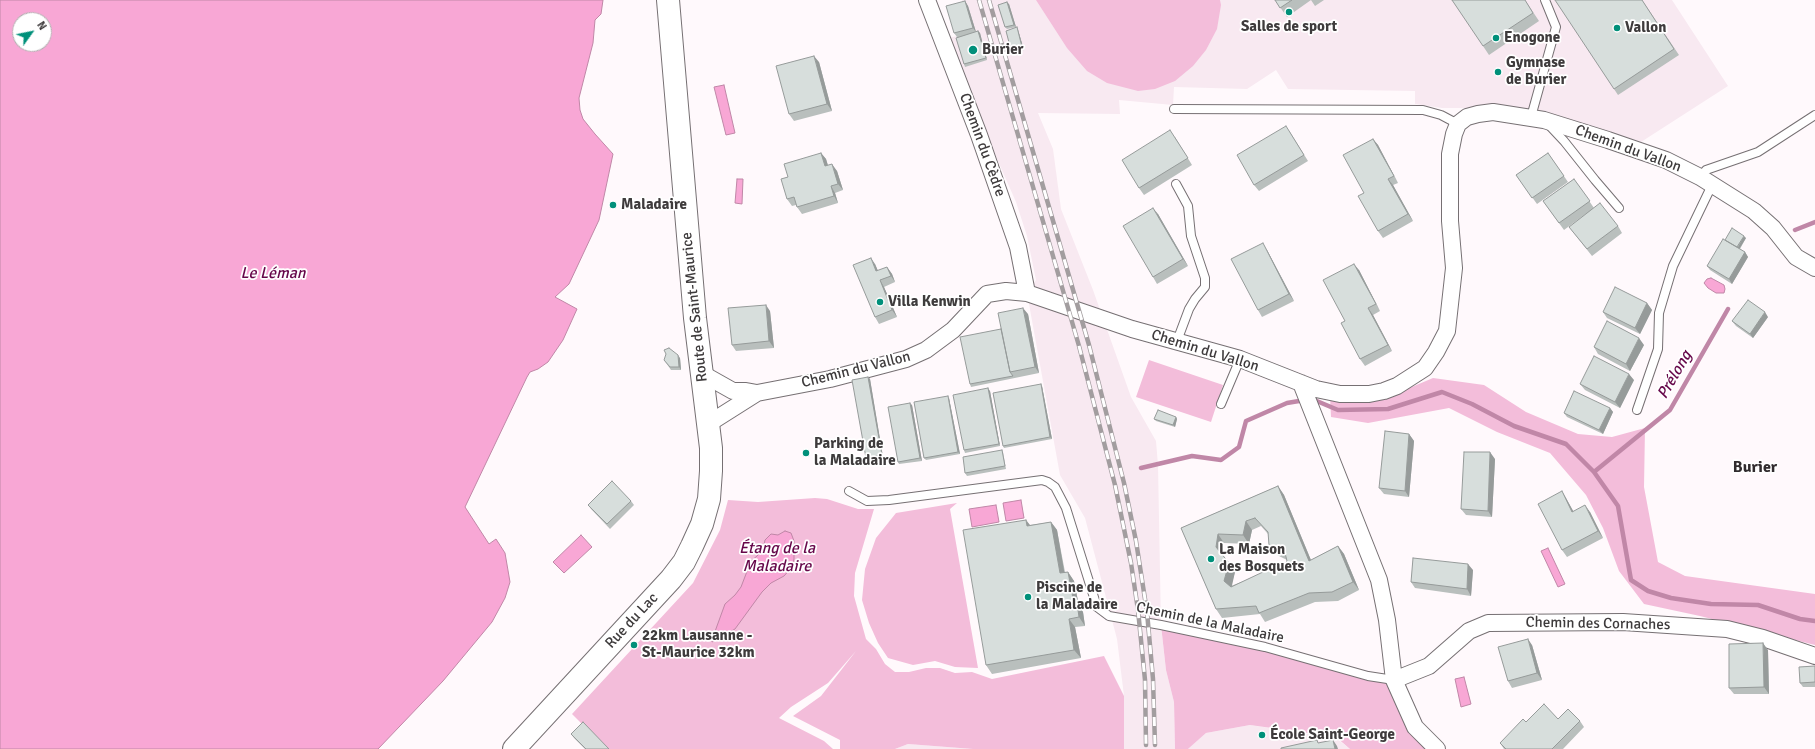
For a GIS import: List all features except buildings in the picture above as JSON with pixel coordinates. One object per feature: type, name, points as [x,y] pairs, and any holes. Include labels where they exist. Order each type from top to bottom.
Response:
[{"type":"main road","name":"Route de Saint-Maurice","points":[[668,0],[695,318],[708,424],[711,471]]},
{"type":"main road","name":"Rue du Lac","points":[[514,749],[672,579],[684,562],[702,524],[709,499],[711,471]]},
{"type":"street","name":"Chemin du Cèdre","points":[[927,0],[1018,246],[1027,293]]},
{"type":"street","name":"Chemin du Vallon","points":[[708,424],[757,393],[830,379],[906,359],[926,350],[954,330],[987,294],[1006,291],[1027,293],[1125,327],[1240,359],[1303,388],[1340,394],[1370,394],[1397,386],[1425,368],[1436,352],[1447,331],[1454,268],[1450,221],[1450,154],[1454,134],[1458,124],[1467,117],[1478,114],[1493,112],[1537,119],[1608,140],[1666,160],[1706,181],[1754,211],[1773,228],[1796,257],[1815,268]]},
{"type":"street","name":"Chemin du Vallon","points":[[701,373],[733,391],[746,390],[757,393]]},
{"type":"street","points":[[1303,388],[1379,580],[1387,620],[1394,680],[1415,727],[1437,749]]},
{"type":"street","name":"Chemin des Cornaches","points":[[1394,680],[1429,666],[1469,631],[1488,623],[1624,622],[1727,629],[1763,638],[1815,656]]},
{"type":"lane","points":[[1545,0],[1556,26],[1537,119],[1564,141],[1594,180],[1620,208]]},
{"type":"lane","points":[[1174,109],[1423,110],[1441,115],[1458,124]]},
{"type":"lane","points":[[1637,410],[1658,349],[1659,314],[1673,266],[1706,181],[1706,170],[1758,152],[1782,138],[1815,115]]},
{"type":"lane","points":[[1176,184],[1188,206],[1191,236],[1204,278],[1205,287],[1192,304],[1177,342]]},
{"type":"lane","points":[[1221,404],[1240,359]]},
{"type":"lane","name":"Chemin de la Maladaire","points":[[849,491],[868,501],[889,500],[1042,480],[1048,482],[1055,487],[1066,508],[1097,607],[1110,616],[1265,647],[1368,676],[1394,680]]},
{"type":"shaded area","points":[[962,0],[1672,0],[1728,86],[1641,142],[1612,133],[1484,108],[1442,108],[1415,104],[1415,91],[1288,89],[1276,70],[1247,89],[1174,87],[1173,105],[1119,100],[1120,114],[1038,113],[1053,149],[1061,209],[1093,290],[1131,397],[1156,441],[1158,465],[1161,625],[1166,670],[1174,702],[1175,749],[1124,749],[1124,696],[1117,639],[1085,518],[1060,475],[1027,293],[1036,280],[1027,236],[1016,202],[987,136],[948,38],[972,33]]},
{"type":"shaded area","points":[[1036,0],[1220,0],[1221,5],[1217,29],[1206,50],[1193,66],[1175,81],[1155,89],[1138,91],[1107,83],[1087,71],[1067,48]]},
{"type":"shaded area","points":[[1149,360],[1223,385],[1211,422],[1136,397]]},
{"type":"shaded area","points":[[1433,378],[1484,385],[1526,412],[1578,434],[1612,437],[1645,428],[1644,487],[1658,562],[1685,576],[1815,594],[1815,645],[1700,616],[1644,604],[1619,571],[1603,528],[1586,495],[1550,453],[1497,432],[1449,408],[1368,423],[1331,417],[1330,396],[1393,395]]},
{"type":"shaded area","points":[[815,498],[827,499],[858,509],[874,509],[855,573],[854,596],[866,639],[876,649],[885,664],[895,672],[909,672],[926,668],[940,668],[955,673],[972,672],[992,679],[1104,656],[1124,696],[1124,749],[973,749],[908,744],[895,749],[840,749],[840,740],[793,716],[821,696],[856,651],[828,683],[791,707],[779,718],[824,741],[833,749],[607,749],[572,714],[693,583],[720,530],[728,500],[758,502]]},
{"type":"shaded area","points":[[957,503],[950,509],[978,668],[955,667],[935,661],[913,665],[888,658],[878,643],[869,623],[862,600],[865,569],[876,538],[896,513]]},
{"type":"shaded area","points":[[1161,625],[1394,680],[1437,749],[1350,749],[1336,737],[1250,725],[1206,733],[1188,749],[1175,749],[1174,702],[1166,670]]},
{"type":"shaded area","name":"École Saint-George","points":[[1250,725],[1336,738],[1350,749],[1188,749],[1206,733]]},
{"type":"shaded area","points":[[908,744],[973,749],[895,749]]},
{"type":"water","name":"Le Léman","points":[[0,0],[603,0],[601,14],[595,20],[593,43],[579,98],[580,110],[583,119],[613,154],[599,220],[569,284],[555,297],[577,309],[563,340],[548,362],[538,369],[530,372],[527,377],[465,507],[489,544],[496,539],[505,553],[510,582],[505,598],[492,622],[443,681],[378,749],[0,749]]},
{"type":"water","points":[[724,85],[735,133],[726,135],[714,87]]},
{"type":"water","points":[[737,179],[743,179],[742,204],[735,203]]},
{"type":"water","points":[[1711,278],[1724,285],[1724,293],[1716,293],[1708,288],[1704,283],[1707,279]]},
{"type":"water","points":[[1021,500],[1024,518],[1006,521],[1003,503]]},
{"type":"water","points":[[996,505],[999,522],[972,527],[969,509]]},
{"type":"water","name":"Étang de la Maladaire","points":[[785,531],[791,533],[794,541],[794,559],[792,567],[784,576],[771,583],[762,592],[735,629],[712,642],[725,604],[741,587],[751,561],[763,549],[765,540],[771,534],[778,535]]},
{"type":"water","points":[[581,535],[592,547],[564,573],[553,562]]},
{"type":"water","points":[[1548,548],[1565,584],[1558,587],[1541,551]]},
{"type":"water","points":[[1464,677],[1471,704],[1461,707],[1455,679]]},
{"type":"waterway","name":"Prélong","points":[[1795,230],[1815,222]]},
{"type":"waterway","name":"Prélong","points":[[1594,472],[1670,410],[1728,309]]},
{"type":"waterway","name":"Prélong","points":[[1312,399],[1338,410],[1388,409],[1442,392],[1472,404],[1514,426],[1566,444],[1594,472],[1618,506],[1631,580],[1648,591],[1671,598],[1711,604],[1758,605],[1800,619],[1815,621]]},
{"type":"waterway","points":[[1141,468],[1192,456],[1221,460],[1239,447],[1246,421],[1287,403],[1305,400]]},
{"type":"railway","points":[[979,0],[1079,346],[1115,485],[1131,563],[1138,610],[1145,680],[1146,745]]},
{"type":"railway","points":[[989,0],[1089,345],[1124,483],[1136,541],[1147,612],[1153,679],[1155,745]]},
{"type":"place","name":"Salles de sport","points":[[1289,12]]},
{"type":"place","name":"Vallon","points":[[1617,28]]},
{"type":"place","name":"Enogone","points":[[1496,38]]},
{"type":"place","name":"Burier","points":[[973,50]]},
{"type":"place","name":"Gymnase de Burier","points":[[1498,72]]},
{"type":"place","name":"Maladaire","points":[[613,205]]},
{"type":"place","name":"Villa Kenwin","points":[[880,302]]},
{"type":"place","name":"Parking de la Maladaire","points":[[806,453]]},
{"type":"place","name":"La Maison des Bosquets","points":[[1211,559]]},
{"type":"place","name":"Piscine de la Maladaire","points":[[1028,597]]},
{"type":"place","name":"22km Lausanne - St-Maurice 32km","points":[[634,645]]},
{"type":"place","name":"École Saint-George","points":[[1262,735]]},
{"type":"district","name":"Burier","points":[[1755,468]]}]
